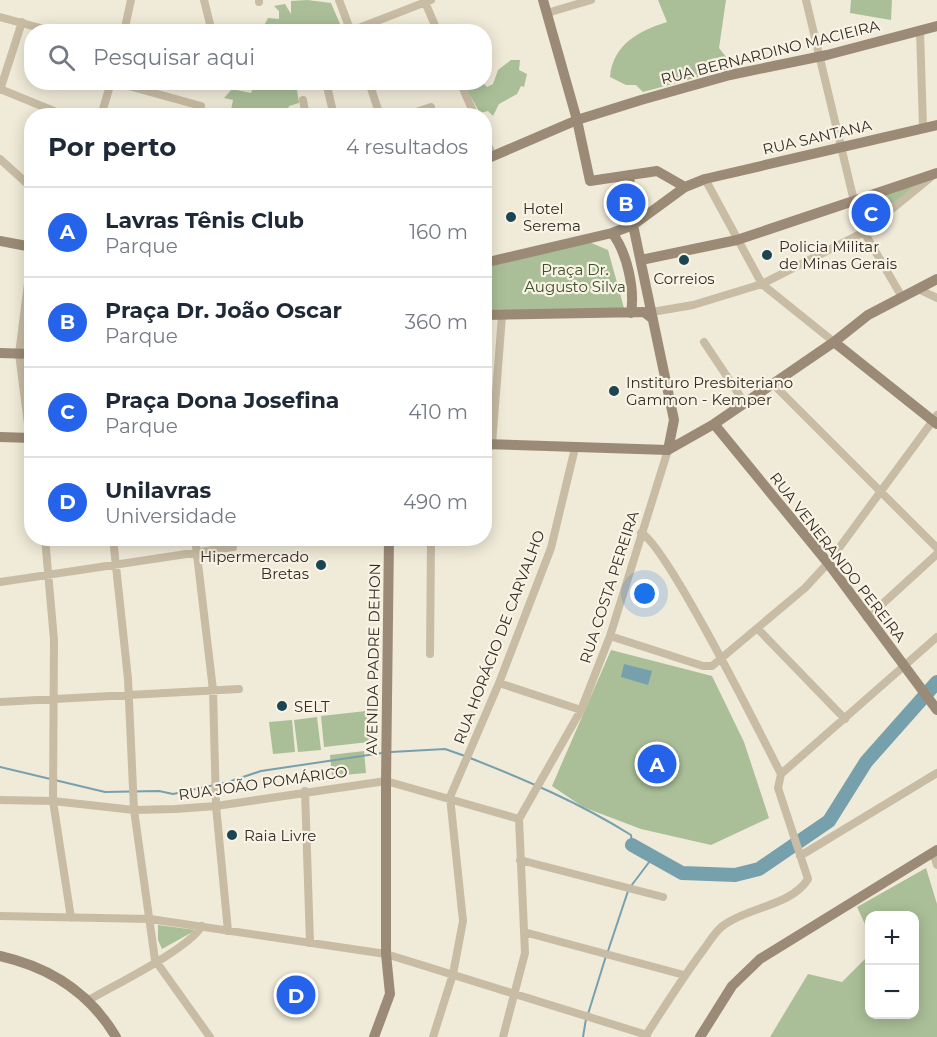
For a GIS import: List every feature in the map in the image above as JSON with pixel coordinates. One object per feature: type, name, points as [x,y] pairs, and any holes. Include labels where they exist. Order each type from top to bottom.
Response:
[{"type":"main road","points":[[543,0],[577,120],[590,181],[657,171],[686,187]]},
{"type":"main road","name":"RUA BERNARDINO MACIEIRA","points":[[492,157],[577,120],[730,75],[821,56],[937,26]]},
{"type":"main road","name":"RUA SANTANA","points":[[492,261],[612,233],[633,225],[686,187],[705,179],[937,125]]},
{"type":"main road","points":[[641,260],[737,240],[935,174]]},
{"type":"main road","points":[[629,175],[633,225],[674,420],[668,450]]},
{"type":"main road","points":[[612,233],[621,245],[633,300],[631,313]]},
{"type":"main road","points":[[0,241],[24,246]]},
{"type":"main road","points":[[492,444],[668,450],[714,424],[834,342],[868,315],[937,279]]},
{"type":"main road","points":[[492,315],[650,312]]},
{"type":"main road","points":[[834,342],[936,420]]},
{"type":"main road","points":[[0,353],[24,354]]},
{"type":"main road","name":"RUA VENERANDO PEREIRA","points":[[714,424],[828,563],[934,707]]},
{"type":"main road","points":[[0,437],[24,437]]},
{"type":"main road","name":"AVENIDA PADRE DEHON","points":[[374,1037],[390,994],[386,954],[389,546]]},
{"type":"main road","points":[[700,1037],[732,986],[760,959],[935,851]]},
{"type":"main road","points":[[0,956],[26,962],[53,975],[89,999],[116,1037]]},
{"type":"street","points":[[126,24],[131,0]]},
{"type":"street","points":[[204,0],[210,24]]},
{"type":"street","points":[[339,0],[348,24]]},
{"type":"street","points":[[547,13],[591,0]]},
{"type":"street","points":[[806,0],[843,146],[854,201],[864,232],[902,297]]},
{"type":"street","points":[[369,24],[427,1],[435,24]]},
{"type":"street","points":[[0,17],[29,24]]},
{"type":"street","points":[[22,22],[0,90],[46,108]]},
{"type":"street","points":[[920,30],[923,128]]},
{"type":"street","points":[[104,108],[109,90]]},
{"type":"street","points":[[142,90],[201,106]]},
{"type":"street","points":[[328,90],[332,108]]},
{"type":"street","points":[[372,90],[377,108]]},
{"type":"street","points":[[464,90],[471,108]]},
{"type":"street","points":[[303,100],[304,108]]},
{"type":"street","points":[[0,159],[24,181]]},
{"type":"street","points":[[650,312],[693,305],[762,284],[864,232],[935,174]]},
{"type":"street","points":[[705,179],[762,284],[834,342]]},
{"type":"street","points":[[918,289],[937,298]]},
{"type":"street","points":[[24,315],[19,354],[24,392]]},
{"type":"street","points":[[492,407],[502,316]]},
{"type":"street","points":[[704,342],[744,402]]},
{"type":"street","points":[[772,383],[880,494],[937,548]]},
{"type":"street","points":[[610,636],[709,668],[806,588],[828,563],[936,420]]},
{"type":"street","name":"RUA HORÁCIO DE CARVALHO","points":[[450,797],[499,682],[551,549],[575,448]]},
{"type":"street","name":"RUA COSTA PEREIRA","points":[[519,819],[580,710],[610,636],[668,450]]},
{"type":"street","points":[[641,533],[648,536],[673,573],[781,774]]},
{"type":"street","points":[[46,546],[55,699],[52,742],[53,801],[71,918]]},
{"type":"street","points":[[114,546],[118,566],[134,810],[155,960],[210,1037]]},
{"type":"street","points":[[196,546],[213,690],[216,806],[228,931]]},
{"type":"street","points":[[430,654],[431,546]]},
{"type":"street","points":[[0,582],[232,548]]},
{"type":"street","points":[[867,618],[937,554]]},
{"type":"street","points":[[758,629],[845,719]]},
{"type":"street","points":[[0,916],[150,919],[386,954],[516,993],[646,1036],[684,975],[722,926],[736,917],[776,902],[804,885],[808,879],[778,788],[781,774],[937,637]]},
{"type":"street","points":[[499,682],[580,710]]},
{"type":"street","points":[[0,702],[239,689]]},
{"type":"street","points":[[799,852],[937,773]]},
{"type":"street","points":[[386,781],[450,797],[519,819],[525,953],[516,993],[502,1037]]},
{"type":"street","name":"RUA JOÃO POMÁRICO","points":[[0,800],[53,801],[134,810],[216,806],[305,790],[386,781]]},
{"type":"street","points":[[305,790],[310,943]]},
{"type":"street","points":[[433,1037],[453,974],[463,921],[461,884],[450,797]]},
{"type":"street","points":[[935,851],[937,865]]},
{"type":"street","points":[[520,860],[663,897]]},
{"type":"street","points":[[89,999],[196,934],[202,926]]},
{"type":"street","points":[[524,932],[684,975]]},
{"type":"street","points":[[105,1019],[123,1037]]},
{"type":"green space","points":[[658,0],[726,0],[719,48],[731,63],[728,69],[643,92],[636,85],[626,85],[610,77],[616,56],[629,40],[667,22]]},
{"type":"green space","points":[[851,0],[892,0],[891,20],[850,13]]},
{"type":"green space","points":[[291,1],[331,3],[340,24],[265,24],[268,18],[279,19],[279,11],[274,6],[285,4],[291,14]]},
{"type":"green space","points":[[511,60],[520,60],[519,70],[527,74],[524,87],[521,86],[517,94],[499,104],[493,116],[492,108],[477,108],[467,90],[492,90],[498,70]]},
{"type":"green space","points":[[231,90],[251,93],[252,90],[297,90],[299,103],[288,108],[231,108],[233,100],[224,98]]},
{"type":"green space","points":[[913,183],[916,187],[865,223],[859,203]]},
{"type":"green space","name":"Praça Dr. Augusto Silva","points":[[589,242],[608,250],[624,308],[492,312],[492,266]]},
{"type":"green space","points":[[611,650],[712,676],[744,742],[769,818],[711,845],[641,829],[583,807],[552,786]]},
{"type":"green space","points":[[366,711],[369,742],[324,747],[321,716]]},
{"type":"green space","points":[[317,717],[321,750],[298,752],[294,720]]},
{"type":"green space","points":[[292,720],[295,752],[273,754],[269,722]]},
{"type":"green space","points":[[364,751],[366,773],[332,776],[330,755]]},
{"type":"green space","points":[[926,868],[937,904],[937,1037],[770,1037],[808,974],[842,982],[865,959],[865,1019],[919,1019],[919,911],[865,911],[865,924],[857,907]]},
{"type":"green space","points":[[158,925],[196,930],[162,949],[158,940]]},
{"type":"water","points":[[624,664],[652,671],[648,685],[621,677]]},
{"type":"waterway","points":[[632,845],[682,873],[735,875],[759,869],[829,821],[866,762],[937,682]]},
{"type":"waterway","points":[[391,752],[445,749],[465,756]]},
{"type":"waterway","points":[[0,767],[105,792],[159,791],[173,794],[228,782],[261,771],[382,753]]},
{"type":"waterway","points":[[470,758],[572,802],[631,835],[632,845]]},
{"type":"waterway","points":[[631,886],[653,857]]},
{"type":"waterway","points":[[608,951],[628,891]]},
{"type":"waterway","points":[[588,1014],[606,956]]},
{"type":"waterway","points":[[583,1037],[586,1019]]},
{"type":"place","name":"Praça Dr. João Oscar","points":[[626,203]]},
{"type":"place","name":"Praça Dona Josefina","points":[[871,213]]},
{"type":"place","name":"Hotel Serema","points":[[511,217]]},
{"type":"place","name":"Policia Militar de Minas Gerais","points":[[767,255]]},
{"type":"place","name":"Correios","points":[[684,260]]},
{"type":"place","name":"Instituro Presbiteriano Gammon - Kemper","points":[[614,391]]},
{"type":"place","name":"Hipermercado Bretas","points":[[321,565]]},
{"type":"place","name":"SELT","points":[[282,706]]},
{"type":"place","name":"Lavras Tênis Club","points":[[657,764]]},
{"type":"place","name":"Raia Livre","points":[[232,835]]},
{"type":"place","name":"Unilavras","points":[[296,995]]}]
